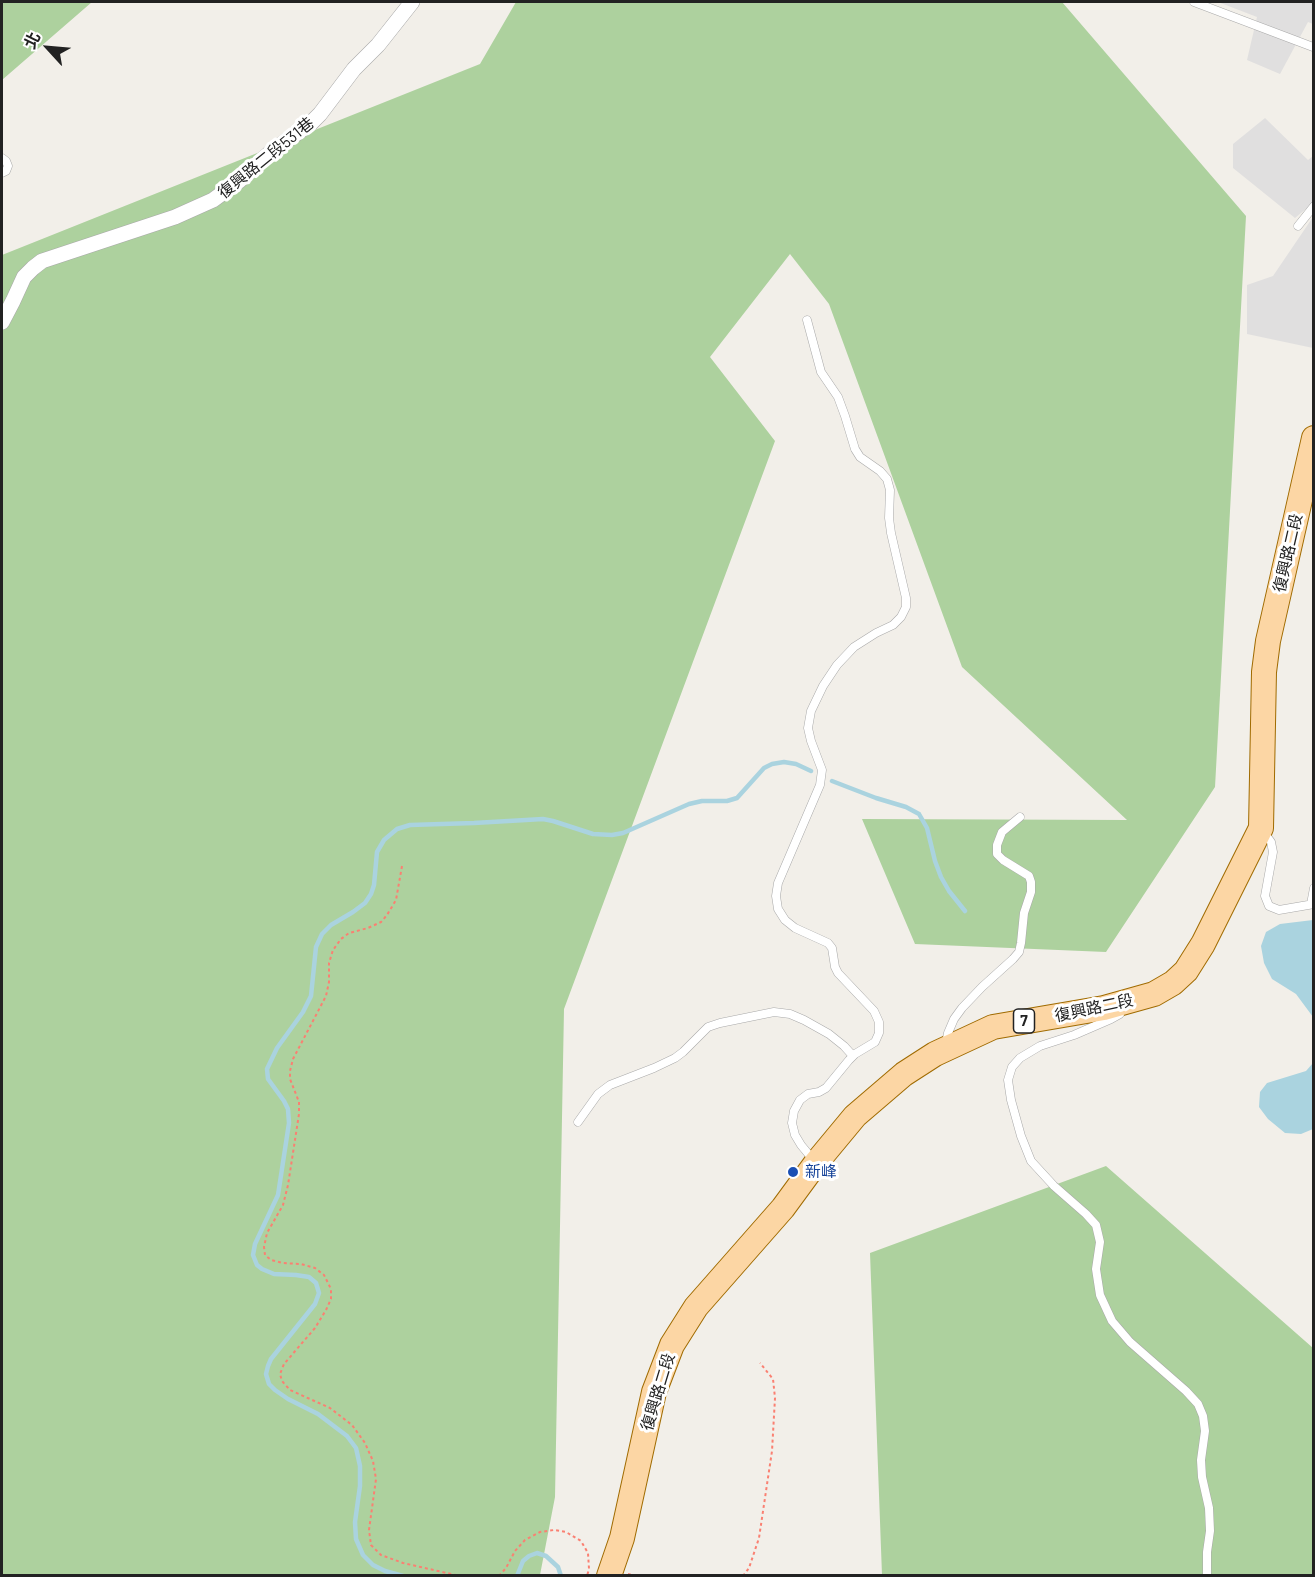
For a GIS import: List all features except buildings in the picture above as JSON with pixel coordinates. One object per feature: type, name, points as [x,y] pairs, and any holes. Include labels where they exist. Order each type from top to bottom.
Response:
[{"type":"main road","name":"復興路二段","points":[[609,1575],[622,1538],[654,1392],[672,1345],[696,1307],[783,1208],[855,1116],[904,1074],[945,1050],[993,1027],[1104,1008],[1154,994],[1173,983],[1186,971],[1203,944],[1261,828],[1264,672],[1314,438]]},
{"type":"street","name":"復興路二段531巷","points":[[2,322],[24,277],[42,261],[175,217],[213,200],[239,181],[320,114],[354,69],[378,45],[412,2]]},
{"type":"lane","points":[[1194,2],[1313,47]]},
{"type":"lane","points":[[2,158],[8,166],[6,171],[2,172]]},
{"type":"lane","points":[[1298,226],[1314,206]]},
{"type":"lane","points":[[807,320],[821,372],[838,397],[855,448],[860,457],[887,479],[890,490],[891,533],[906,598],[906,607],[901,617],[893,625],[854,647],[822,686],[811,711],[808,728],[822,770],[820,785],[778,883],[778,909],[785,920],[795,928],[828,943],[832,948],[838,973],[874,1011],[879,1022],[879,1034],[875,1041],[853,1056],[826,1088],[808,1094],[800,1100],[794,1111],[792,1123],[795,1135],[816,1163]]},
{"type":"lane","points":[[945,1050],[948,1033],[954,1019],[982,987],[1019,952],[1023,913],[1031,892],[1031,882],[1029,876],[997,854],[997,845],[1002,832],[1020,817]]},
{"type":"lane","points":[[1261,828],[1271,842],[1273,852],[1265,896],[1269,906],[1279,910],[1312,904],[1314,888]]},
{"type":"lane","points":[[1131,1001],[1121,1013],[1111,1019],[1074,1035],[1040,1046],[1020,1058],[1012,1067],[1008,1080],[1021,1136],[1031,1161],[1096,1226],[1100,1242],[1096,1269],[1100,1294],[1113,1321],[1130,1342],[1186,1391],[1198,1404],[1203,1416],[1202,1477],[1209,1508],[1210,1531],[1207,1575]]},
{"type":"lane","points":[[578,1122],[598,1094],[610,1084],[675,1058],[708,1028],[720,1023],[774,1012],[790,1014],[829,1034],[853,1056]]},
{"type":"path","points":[[402,866],[396,900],[387,915],[375,925],[349,933],[333,950],[329,963],[326,996],[293,1059],[290,1079],[298,1102],[299,1114],[283,1205],[267,1233],[264,1247],[265,1255],[271,1260],[315,1268],[324,1275],[331,1289],[331,1299],[326,1310],[315,1328],[284,1364],[280,1374],[282,1381],[290,1390],[330,1408],[352,1425],[365,1443],[376,1479],[369,1530],[372,1545],[381,1555],[403,1563],[460,1575]]},
{"type":"path","points":[[742,1575],[749,1568],[759,1538],[772,1451],[773,1379],[760,1363]]},
{"type":"path","points":[[499,1575],[525,1540],[540,1532],[554,1530],[566,1532],[581,1541],[588,1553],[587,1575]]},
{"type":"shaded area","points":[[1218,2],[1313,2],[1313,24],[1308,22],[1280,74],[1247,60],[1257,17]]},
{"type":"shaded area","points":[[1265,118],[1308,160],[1313,156],[1313,203],[1295,218],[1233,168],[1233,144]]},
{"type":"shaded area","points":[[1313,217],[1313,348],[1247,334],[1247,285],[1273,276]]},
{"type":"green space","points":[[2,2],[92,2],[2,80]]},
{"type":"green space","points":[[516,2],[1062,2],[1246,216],[1215,787],[1106,952],[915,944],[862,819],[1127,820],[962,667],[829,304],[790,254],[710,357],[775,441],[564,1009],[555,1497],[540,1575],[2,1576],[2,255],[480,64]]},
{"type":"green space","points":[[1106,1166],[1313,1348],[1313,1575],[882,1575],[870,1253]]},
{"type":"water","points":[[1314,920],[1313,1017],[1296,994],[1272,979],[1264,963],[1261,946],[1266,932],[1280,924]]},
{"type":"water","points":[[1313,1063],[1313,1129],[1301,1134],[1285,1133],[1268,1119],[1259,1107],[1260,1092],[1267,1083],[1306,1071]]},
{"type":"waterway","points":[[403,1576],[373,1565],[363,1555],[356,1539],[355,1522],[360,1486],[360,1466],[356,1448],[347,1436],[318,1414],[275,1390],[269,1384],[266,1374],[271,1359],[315,1304],[319,1293],[316,1283],[309,1277],[274,1274],[257,1265],[253,1255],[255,1244],[278,1195],[289,1123],[288,1109],[268,1079],[267,1069],[277,1048],[303,1012],[311,996],[316,947],[322,934],[331,925],[365,903],[374,885],[377,852],[384,840],[397,829],[410,825],[543,819],[593,834],[612,835],[623,833],[689,804],[737,798],[764,768],[772,764],[784,762],[796,764],[811,771]]},
{"type":"waterway","points":[[832,781],[906,807],[919,814],[927,828],[941,877],[965,911]]},
{"type":"waterway","points":[[517,1576],[523,1561],[537,1553],[546,1556],[558,1567],[561,1576]]},
{"type":"place","name":"新峰","points":[[793,1172]]}]
